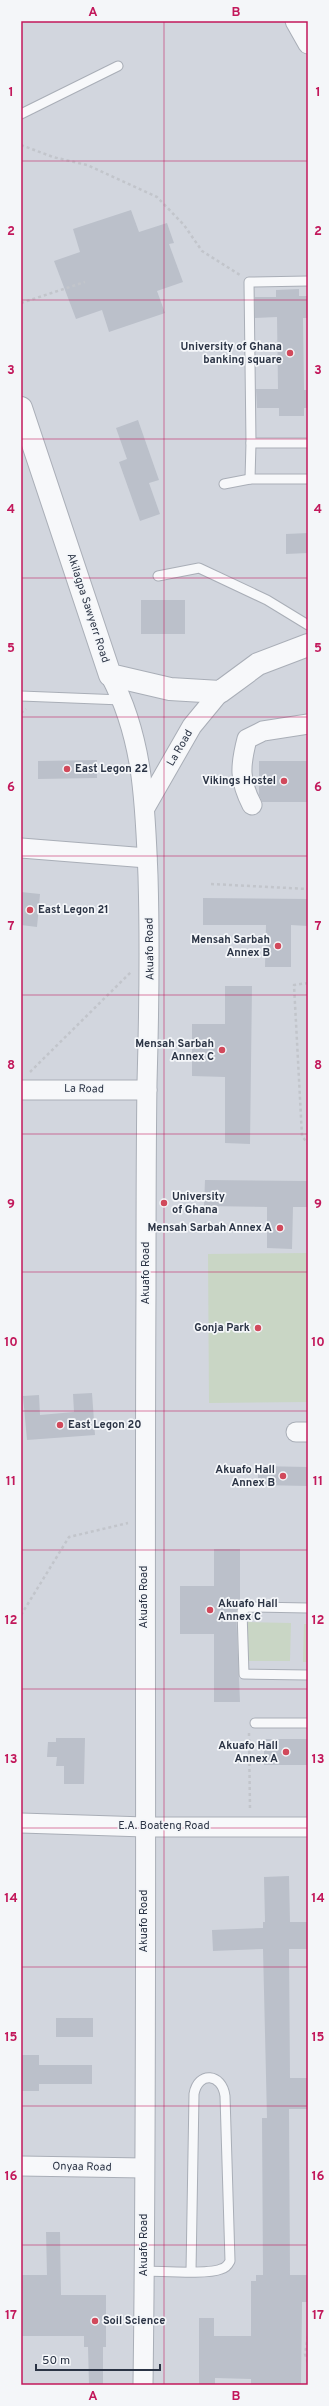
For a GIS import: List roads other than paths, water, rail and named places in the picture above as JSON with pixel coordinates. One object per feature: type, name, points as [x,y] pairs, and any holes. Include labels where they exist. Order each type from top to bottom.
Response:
[{"type":"street","points":[[295,21],[308,44]]},
{"type":"street","name":"Akilagpa Sawyerr Road","points":[[21,408],[110,675],[123,700],[134,731],[145,808]]},
{"type":"street","name":"La Road","points":[[145,808],[192,726],[220,692],[258,664],[308,645]]},
{"type":"street","points":[[110,675],[170,689],[220,692]]},
{"type":"street","points":[[252,805],[243,787],[242,758],[247,739],[263,732],[308,724]]},
{"type":"street","name":"Akuafo Road","points":[[143,2385],[145,2271],[144,1519],[147,1090],[151,953],[145,808]]},
{"type":"street","points":[[21,848],[147,858]]},
{"type":"street","name":"La Road","points":[[23,1084],[147,1090]]},
{"type":"street","name":"E.A. Boateng Road","points":[[21,1823],[145,1827],[308,1827]]},
{"type":"street","name":"Onyaa Road","points":[[21,2166],[144,2168]]},
{"type":"lane","points":[[21,114],[118,66]]},
{"type":"lane","points":[[250,479],[249,282],[308,281]]},
{"type":"lane","points":[[251,443],[308,443]]},
{"type":"lane","points":[[224,484],[250,479],[308,479]]},
{"type":"lane","points":[[158,576],[199,568],[267,600],[308,625]]},
{"type":"lane","points":[[21,696],[123,700]]},
{"type":"lane","points":[[308,1608],[247,1607],[242,1611],[244,1674],[308,1675]]},
{"type":"lane","points":[[255,1723],[308,1723]]},
{"type":"lane","points":[[145,2271],[191,2271],[216,2271],[226,2266],[230,2261],[225,2096],[224,2087],[217,2079],[210,2078],[200,2080],[196,2085],[194,2094],[191,2271]]},
{"type":"place","name":"University of Ghana banking square","points":[[290,353]]},
{"type":"place","name":"East Legon 22","points":[[67,769]]},
{"type":"place","name":"Vikings Hostel","points":[[284,781]]},
{"type":"place","name":"East Legon 21","points":[[30,910]]},
{"type":"place","name":"Mensah Sarbah Annex B","points":[[278,946]]},
{"type":"place","name":"Mensah Sarbah Annex C","points":[[222,1050]]},
{"type":"place","name":"University of Ghana","points":[[164,1203]]},
{"type":"place","name":"Mensah Sarbah Annex A","points":[[280,1228]]},
{"type":"place","name":"Gonja Park","points":[[258,1328]]},
{"type":"place","name":"East Legon 20","points":[[60,1425]]},
{"type":"place","name":"Akuafo Hall Annex B","points":[[283,1476]]},
{"type":"place","name":"Akuafo Hall Annex C","points":[[210,1610]]},
{"type":"place","name":"Akuafo Hall Annex A","points":[[286,1752]]},
{"type":"place","name":"Soil Science","points":[[95,2321]]}]
